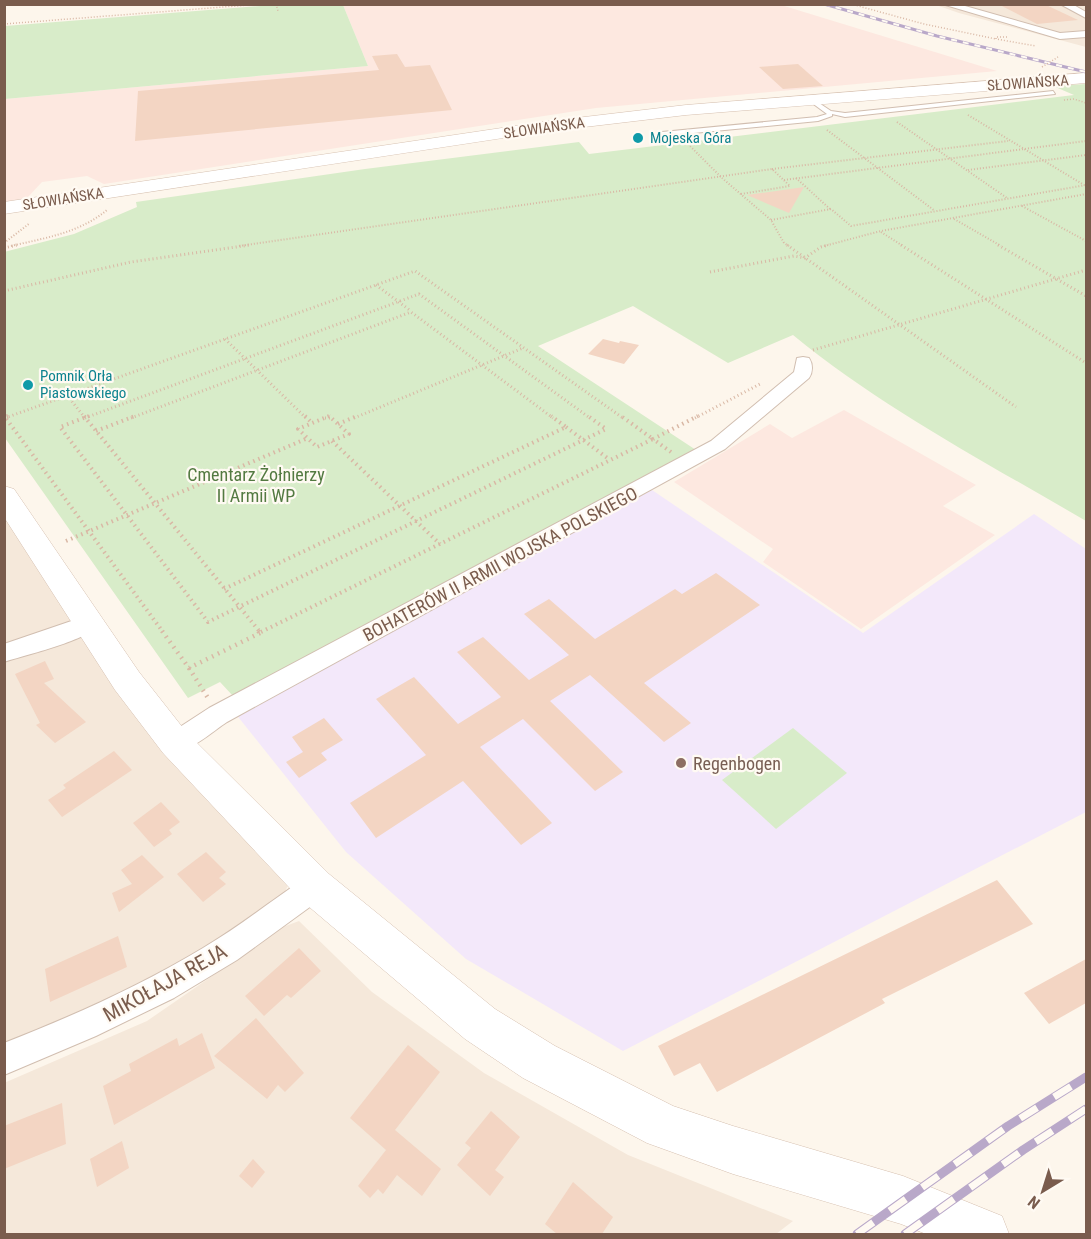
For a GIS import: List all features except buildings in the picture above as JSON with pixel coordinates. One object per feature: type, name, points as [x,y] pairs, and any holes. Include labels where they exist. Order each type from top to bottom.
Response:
[{"type":"street","points":[[946,4],[1060,36],[1086,34]]},
{"type":"street","points":[[1064,4],[1086,15]]},
{"type":"street","name":"SŁOWIAŃSKA","points":[[4,208],[542,127],[686,110],[1080,79]]},
{"type":"street","name":"BOHATERÓW II ARMII WOJSKA POLSKIEGO","points":[[175,743],[218,715],[718,445],[803,374],[803,362]]},
{"type":"street","points":[[4,495],[127,681],[175,743],[315,887],[480,1024],[539,1062],[664,1126],[733,1150],[903,1200],[984,1234]]},
{"type":"street","points":[[4,653],[69,632],[89,623]]},
{"type":"street","name":"MIKOŁAJA REJA","points":[[4,1059],[81,1029],[179,979],[217,956],[315,887]]},
{"type":"lane","points":[[810,99],[829,112],[846,115],[1053,93]]},
{"type":"lane","points":[[662,134],[827,117],[830,115],[829,112]]},
{"type":"path","points":[[4,24],[262,4]]},
{"type":"path","points":[[276,4],[278,11]]},
{"type":"path","points":[[851,4],[924,24],[996,39]]},
{"type":"path","points":[[1042,67],[1058,57]]},
{"type":"path","points":[[962,112],[1041,161],[1085,185]]},
{"type":"path","points":[[894,120],[1008,198]]},
{"type":"path","points":[[824,128],[935,211]]},
{"type":"path","points":[[676,133],[722,178],[771,220],[784,243],[1016,407]]},
{"type":"path","points":[[4,291],[131,262],[772,169],[1008,141]]},
{"type":"path","points":[[783,180],[1086,141]]},
{"type":"path","points":[[967,170],[1086,155]]},
{"type":"path","points":[[741,194],[790,186],[772,169]]},
{"type":"path","points":[[796,178],[851,226],[1085,185]]},
{"type":"path","points":[[710,272],[794,256],[805,258],[821,247],[881,231],[1086,194]]},
{"type":"path","points":[[1022,206],[1086,241]]},
{"type":"path","points":[[4,248],[90,223],[109,208]]},
{"type":"path","points":[[771,220],[831,209]]},
{"type":"path","points":[[954,218],[1086,296]]},
{"type":"path","points":[[4,243],[30,223]]},
{"type":"path","points":[[881,231],[1086,363]]},
{"type":"path","points":[[189,668],[653,439],[803,362],[812,350],[1086,270]]},
{"type":"path","points":[[206,694],[5,417],[416,271],[653,439]]},
{"type":"path","points":[[376,285],[610,460]]},
{"type":"path","points":[[419,294],[504,356],[606,429],[208,622],[60,427],[419,294]]},
{"type":"path","points":[[96,431],[411,312]]},
{"type":"path","points":[[225,339],[312,423]]},
{"type":"path","points":[[338,424],[524,348]]},
{"type":"path","points":[[67,395],[260,633]]},
{"type":"path","points":[[329,416],[349,434],[317,447],[298,429],[312,423],[329,416]]},
{"type":"path","points":[[224,589],[566,427]]},
{"type":"path","points":[[66,541],[308,438]]},
{"type":"path","points":[[332,441],[440,544]]},
{"type":"shaded area","points":[[343,5],[781,5],[997,71],[596,108],[104,184],[87,176],[42,182],[27,198],[5,202],[5,99],[368,66]]},
{"type":"shaded area","points":[[936,5],[1086,5],[1086,47],[959,13]]},
{"type":"shaded area","points":[[844,410],[976,485],[943,506],[995,535],[861,629],[763,562],[773,549],[674,482],[770,424],[792,438]]},
{"type":"shaded area","name":"Regenbogen","points":[[652,490],[863,633],[1034,514],[1086,549],[1086,812],[623,1051],[466,959],[346,852],[235,713]]},
{"type":"shaded area","points":[[4,511],[70,620],[66,625],[4,647]]},
{"type":"shaded area","points":[[83,637],[289,883],[283,896],[187,964],[5,1049],[5,659],[71,638]]},
{"type":"shaded area","points":[[299,921],[372,992],[484,1073],[628,1155],[793,1221],[776,1234],[5,1234],[4,1083],[147,1021],[283,927]]},
{"type":"green space","points":[[286,4],[343,5],[368,66],[5,99],[5,26]]},
{"type":"green space","name":"Cmentarz Żołnierzy II Armii WP","points":[[1086,84],[1086,521],[899,411],[827,362],[793,335],[728,363],[633,306],[538,346],[696,450],[233,696],[220,682],[188,698],[5,438],[4,252],[74,234],[137,207],[136,202],[365,169],[579,142],[589,154],[1074,95],[1053,86]]},
{"type":"green space","points":[[793,728],[847,773],[776,829],[722,780]]},
{"type":"railway","points":[[824,4],[937,36],[1086,72]]},
{"type":"railway","points":[[857,1234],[1008,1126],[1086,1077]]},
{"type":"railway","points":[[905,1234],[1023,1150],[1086,1109]]},
{"type":"place","name":"Mojeska Góra","points":[[638,138]]},
{"type":"place","name":"Pomnik Orła Piastowskiego","points":[[28,385]]},
{"type":"place","name":"Regenbogen","points":[[681,763]]}]
